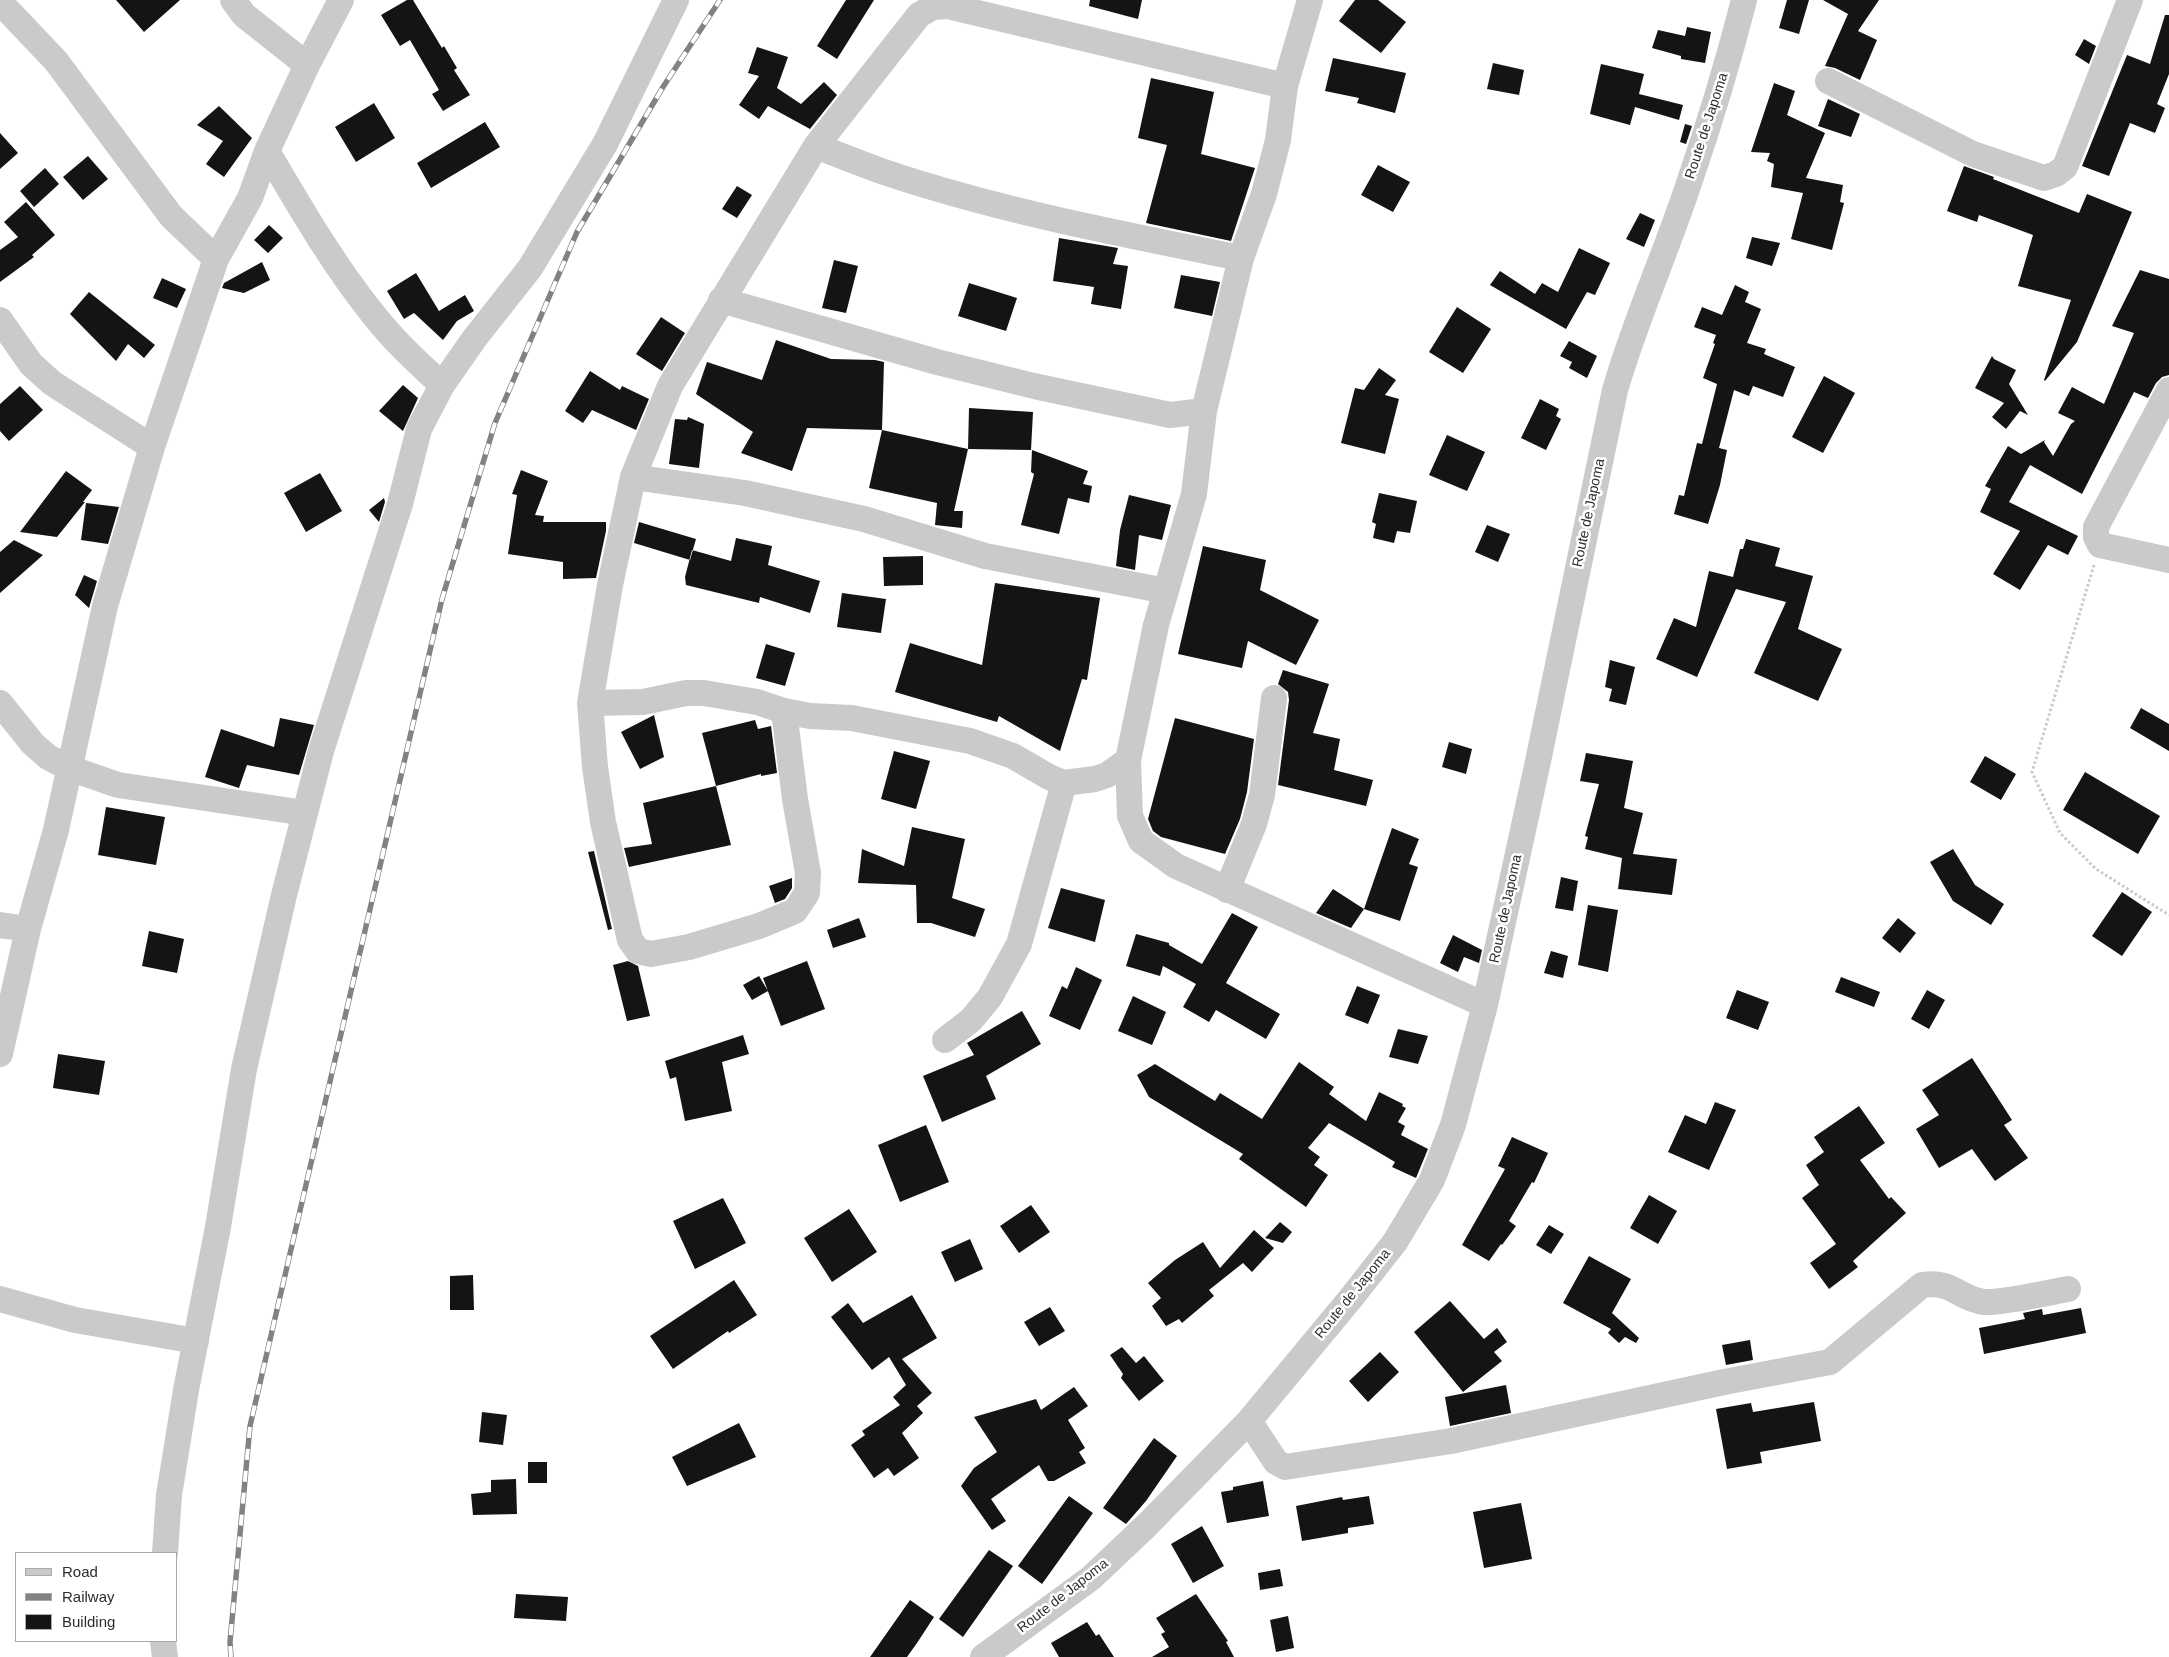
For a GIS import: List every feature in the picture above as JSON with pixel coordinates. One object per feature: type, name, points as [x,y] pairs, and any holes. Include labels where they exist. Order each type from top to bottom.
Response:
[{"type":"street","points":[[233,0],[244,15],[307,65]]},
{"type":"street","points":[[0,1054],[28,929],[56,830],[105,606],[152,447],[216,259],[250,198],[267,151],[307,65],[341,0]]},
{"type":"street","points":[[164,1552],[169,1494],[244,1069],[284,895],[321,751],[400,504],[419,429],[442,385],[474,339],[530,268],[555,228],[605,144],[676,0]]},
{"type":"street","points":[[1310,0],[1285,86],[1278,140],[1264,194],[1241,258],[1204,411],[1194,494],[1156,625],[1128,760],[1130,816],[1141,841],[1176,866],[1484,1005]]},
{"type":"street","name":"Route de Japoma","points":[[983,1657],[1090,1578],[1147,1526],[1249,1421],[1395,1242],[1432,1180],[1453,1125],[1484,1005],[1537,766],[1615,390],[1630,340],[1688,187],[1730,53],[1744,0]]},
{"type":"street","points":[[1828,81],[1973,154],[2044,178],[2056,174],[2064,167],[2130,0]]},
{"type":"street","points":[[0,2],[56,61],[171,216],[216,259]]},
{"type":"street","points":[[784,711],[795,799],[808,873],[807,894],[795,911],[759,926],[689,947],[651,954],[638,951],[630,940],[603,822],[595,767],[590,703],[610,585],[633,477],[670,386],[816,146],[919,14],[933,7],[948,6],[1285,86]]},
{"type":"street","points":[[816,146],[884,172],[1006,207],[1091,227],[1241,258]]},
{"type":"street","points":[[267,151],[332,260],[373,315],[403,349],[442,385]]},
{"type":"street","points":[[721,300],[937,362],[1034,386],[1170,415],[1204,411]]},
{"type":"street","points":[[0,320],[32,364],[52,383],[152,447]]},
{"type":"street","points":[[2169,390],[2096,527],[2096,537],[2100,545],[2169,560]]},
{"type":"street","points":[[633,477],[745,493],[846,515],[984,556],[1166,591]]},
{"type":"street","points":[[590,703],[643,702],[686,693],[704,693],[758,702],[784,711],[810,716],[852,718],[970,741],[1013,756],[1049,777],[1064,783],[1101,777],[1128,760]]},
{"type":"street","points":[[1227,890],[1254,824],[1262,795],[1274,698]]},
{"type":"street","points":[[0,703],[33,744],[48,757],[69,768],[118,785],[305,813]]},
{"type":"street","points":[[945,1040],[971,1020],[990,997],[1019,944],[1064,783]]},
{"type":"street","points":[[0,925],[28,929]]},
{"type":"street","points":[[1249,1421],[1276,1462],[1285,1467],[1338,1460],[1451,1441],[1724,1382],[1830,1362],[1922,1286],[1932,1284],[1952,1288],[1971,1299],[1985,1302],[2068,1289]]},
{"type":"street","points":[[0,1299],[75,1320],[196,1341]]},
{"type":"street","points":[[163,1642],[164,1657]]},
{"type":"path","points":[[2100,545],[2032,772],[2060,833],[2096,869],[2169,915]]},
{"type":"building","points":[[116,0],[180,0],[144,32]]},
{"type":"building","points":[[407,0],[413,0],[442,48],[444,46],[457,68],[454,70],[470,95],[443,111],[432,94],[439,90],[410,40],[400,46],[381,15]]},
{"type":"building","points":[[846,0],[874,0],[837,59],[817,46]]},
{"type":"building","points":[[1090,0],[1142,0],[1138,19],[1089,6]]},
{"type":"building","points":[[1355,0],[1378,0],[1406,22],[1381,53],[1339,21]]},
{"type":"building","points":[[1787,0],[1809,0],[1799,34],[1779,28]]},
{"type":"building","points":[[1823,0],[1879,0],[1858,31],[1877,40],[1860,80],[1835,68],[1825,66],[1848,14]]},
{"type":"building","points":[[2165,15],[2169,15],[2169,74],[2157,104],[2165,108],[2155,133],[2130,123],[2109,176],[2082,166],[2127,55],[2150,64]]},
{"type":"building","points":[[1687,27],[1711,32],[1705,63],[1681,59],[1681,56],[1652,48],[1658,30],[1685,36]]},
{"type":"building","points":[[2084,39],[2096,46],[2089,64],[2075,55]]},
{"type":"building","points":[[757,47],[788,57],[777,88],[801,104],[824,82],[837,95],[810,129],[768,106],[759,119],[739,105],[759,76],[748,73]]},
{"type":"building","points":[[1333,58],[1406,73],[1395,113],[1357,103],[1359,98],[1325,91]]},
{"type":"building","points":[[1493,63],[1524,70],[1519,95],[1487,89]]},
{"type":"building","points":[[1601,64],[1644,74],[1639,94],[1683,105],[1679,120],[1635,107],[1630,125],[1590,114]]},
{"type":"building","points":[[1151,78],[1214,92],[1201,154],[1255,168],[1231,241],[1146,223],[1167,145],[1138,138]]},
{"type":"building","points":[[1774,83],[1795,91],[1787,115],[1825,133],[1806,178],[1843,185],[1840,202],[1844,203],[1832,250],[1791,239],[1803,193],[1771,187],[1774,164],[1767,161],[1770,153],[1751,152]]},
{"type":"building","points":[[1828,99],[1860,114],[1851,137],[1818,126]]},
{"type":"building","points":[[374,103],[395,138],[356,162],[335,127]]},
{"type":"building","points":[[219,106],[252,138],[224,177],[206,164],[223,141],[197,125]]},
{"type":"building","points":[[485,122],[500,147],[431,188],[417,163]]},
{"type":"building","points":[[1685,124],[1692,126],[1686,144],[1680,142]]},
{"type":"building","points":[[0,133],[18,153],[0,169]]},
{"type":"building","points":[[88,156],[108,179],[83,200],[63,177]]},
{"type":"building","points":[[1378,165],[1410,182],[1393,212],[1361,195]]},
{"type":"building","points":[[1964,166],[2079,213],[2087,194],[2132,212],[2077,342],[2045,381],[2071,300],[2018,286],[2033,235],[1979,215],[1977,222],[1947,211]]},
{"type":"building","points":[[45,168],[59,184],[34,207],[20,191]]},
{"type":"building","points":[[737,186],[752,195],[737,218],[722,209]]},
{"type":"building","points":[[26,202],[55,235],[32,255],[34,257],[0,282],[0,250],[18,237],[4,222]]},
{"type":"building","points":[[1640,213],[1655,220],[1644,247],[1626,239]]},
{"type":"building","points":[[269,225],[283,238],[268,253],[254,240]]},
{"type":"building","points":[[1752,237],[1780,243],[1772,266],[1746,258]]},
{"type":"building","points":[[1059,238],[1118,248],[1113,264],[1128,266],[1121,309],[1091,304],[1094,287],[1053,281]]},
{"type":"building","points":[[1579,248],[1610,263],[1595,295],[1587,292],[1566,329],[1490,285],[1500,271],[1535,294],[1542,283],[1558,292]]},
{"type":"building","points":[[834,260],[858,266],[846,313],[822,308]]},
{"type":"building","points":[[262,262],[270,280],[244,293],[222,288],[224,283]]},
{"type":"building","points":[[2140,270],[2169,279],[2169,375],[2162,377],[2156,383],[2148,398],[2134,392],[2082,494],[2030,465],[2009,502],[2078,536],[2068,555],[2048,545],[2020,590],[1993,574],[2020,531],[1980,512],[1991,489],[1985,486],[2008,446],[2021,454],[2045,440],[2044,442],[2053,456],[2071,424],[2075,421],[2058,413],[2072,387],[2104,404],[2134,333],[2112,326]]},
{"type":"building","points":[[416,273],[439,311],[465,295],[474,311],[457,321],[443,340],[414,313],[404,319],[387,291]]},
{"type":"building","points":[[1181,275],[1220,282],[1212,316],[1174,308]]},
{"type":"building","points":[[162,278],[186,289],[177,308],[153,298]]},
{"type":"building","points":[[969,283],[1017,298],[1006,331],[958,316]]},
{"type":"building","points":[[1735,285],[1749,292],[1745,302],[1761,309],[1747,343],[1766,349],[1764,354],[1795,367],[1783,397],[1753,386],[1749,396],[1734,390],[1719,448],[1727,450],[1720,485],[1708,524],[1674,514],[1679,495],[1684,496],[1697,443],[1702,444],[1717,384],[1703,378],[1715,344],[1713,343],[1716,335],[1694,327],[1702,307],[1722,315]]},
{"type":"building","points":[[89,292],[155,345],[144,358],[128,344],[116,361],[70,314]]},
{"type":"building","points":[[1457,307],[1491,329],[1463,373],[1429,352]]},
{"type":"building","points":[[661,317],[685,333],[662,371],[636,354]]},
{"type":"building","points":[[776,340],[831,359],[884,362],[882,430],[807,428],[792,471],[741,453],[753,432],[696,394],[707,362],[762,380]]},
{"type":"building","points":[[1569,341],[1597,356],[1587,378],[1569,368],[1572,362],[1560,356]]},
{"type":"building","points":[[1992,356],[1994,359],[2016,370],[2009,384],[2028,415],[2020,411],[2006,429],[1992,417],[2004,403],[1975,388]]},
{"type":"building","points":[[1379,368],[1396,380],[1385,395],[1399,399],[1385,454],[1341,443],[1355,388],[1364,390]]},
{"type":"building","points":[[590,371],[620,390],[622,386],[649,399],[636,430],[592,410],[583,423],[565,411]]},
{"type":"building","points":[[1824,376],[1855,393],[1823,453],[1792,437]]},
{"type":"building","points":[[403,385],[418,398],[403,431],[379,411]]},
{"type":"building","points":[[20,386],[43,410],[9,441],[0,431],[0,404]]},
{"type":"building","points":[[1540,399],[1559,409],[1556,416],[1561,419],[1546,450],[1521,438]]},
{"type":"building","points":[[969,408],[1033,412],[1031,450],[968,449]]},
{"type":"building","points":[[688,417],[704,424],[699,468],[669,464],[675,419],[687,420]]},
{"type":"building","points":[[882,430],[968,449],[954,511],[963,511],[962,528],[935,525],[937,503],[869,488]]},
{"type":"building","points":[[1447,435],[1485,452],[1467,491],[1429,475]]},
{"type":"building","points":[[1032,450],[1088,471],[1083,484],[1092,486],[1089,503],[1068,498],[1059,534],[1021,525],[1034,474],[1031,472]]},
{"type":"building","points":[[521,470],[548,481],[535,515],[544,516],[543,522],[606,522],[606,531],[596,578],[563,579],[563,562],[508,554],[517,495],[512,494]]},
{"type":"building","points":[[66,471],[92,490],[83,502],[85,502],[57,537],[20,532]]},
{"type":"building","points":[[320,473],[342,511],[306,532],[284,493]]},
{"type":"building","points":[[1379,493],[1417,501],[1410,533],[1397,531],[1394,543],[1373,538],[1376,524],[1372,522]]},
{"type":"building","points":[[1129,495],[1171,505],[1162,540],[1139,535],[1135,570],[1116,566],[1120,530]]},
{"type":"building","points":[[384,498],[385,502],[379,522],[369,510]]},
{"type":"building","points":[[86,503],[119,507],[108,544],[81,540]]},
{"type":"building","points":[[639,522],[696,539],[690,560],[634,543]]},
{"type":"building","points":[[1487,525],[1510,534],[1498,562],[1475,552]]},
{"type":"building","points":[[736,538],[772,546],[768,565],[820,581],[810,613],[760,597],[759,603],[686,585],[685,577],[692,550],[731,561]]},
{"type":"building","points":[[1746,539],[1780,548],[1775,566],[1813,576],[1798,629],[1842,649],[1818,701],[1754,673],[1786,602],[1736,589],[1697,677],[1656,659],[1674,618],[1696,627],[1709,571],[1733,577],[1740,549],[1743,549]]},
{"type":"building","points":[[14,540],[43,555],[0,593],[0,552]]},
{"type":"building","points":[[1203,546],[1266,560],[1260,590],[1319,620],[1296,665],[1248,641],[1242,668],[1178,654]]},
{"type":"building","points":[[923,556],[923,585],[884,586],[883,557]]},
{"type":"building","points":[[84,575],[97,581],[89,608],[75,595]]},
{"type":"building","points":[[995,583],[1100,598],[1087,680],[1082,679],[1060,751],[999,716],[997,722],[895,692],[910,643],[982,665]]},
{"type":"building","points":[[842,593],[886,599],[881,633],[837,627]]},
{"type":"building","points":[[766,644],[795,653],[785,686],[756,678]]},
{"type":"building","points":[[1610,660],[1635,667],[1626,705],[1609,701],[1612,689],[1605,687]]},
{"type":"building","points":[[1283,670],[1329,684],[1313,733],[1340,739],[1334,770],[1373,780],[1366,806],[1278,785],[1289,700],[1288,692],[1278,684]]},
{"type":"building","points":[[2141,708],[2169,724],[2169,751],[2130,728]]},
{"type":"building","points":[[654,715],[664,757],[640,769],[621,732]]},
{"type":"building","points":[[280,718],[314,725],[299,775],[247,765],[239,788],[205,777],[221,729],[274,747]]},
{"type":"building","points":[[1175,718],[1254,739],[1247,792],[1240,819],[1225,854],[1161,837],[1153,831],[1148,819]]},
{"type":"building","points":[[755,720],[758,729],[771,726],[777,773],[761,776],[761,774],[716,786],[702,733]]},
{"type":"building","points":[[1449,742],[1472,749],[1466,774],[1442,767]]},
{"type":"building","points":[[894,751],[930,761],[916,809],[881,799]]},
{"type":"building","points":[[1586,753],[1633,761],[1624,808],[1643,813],[1633,854],[1677,859],[1672,895],[1618,889],[1622,858],[1585,849],[1588,837],[1585,836],[1599,784],[1580,781]]},
{"type":"building","points":[[1985,756],[2016,774],[2001,800],[1970,782]]},
{"type":"building","points":[[2085,772],[2160,816],[2138,854],[2063,810]]},
{"type":"building","points":[[716,786],[731,845],[629,867],[624,848],[652,844],[643,803]]},
{"type":"building","points":[[106,807],[165,817],[156,865],[98,855]]},
{"type":"building","points":[[912,827],[965,839],[952,898],[985,909],[975,937],[931,923],[917,923],[916,885],[858,883],[862,849],[904,866]]},
{"type":"building","points":[[1392,828],[1419,839],[1409,864],[1418,867],[1400,921],[1364,909]]},
{"type":"building","points":[[1953,849],[1975,885],[2004,904],[1991,925],[1953,901],[1930,862]]},
{"type":"building","points":[[594,851],[612,929],[608,930],[588,852]]},
{"type":"building","points":[[1561,877],[1578,881],[1573,911],[1555,908]]},
{"type":"building","points":[[792,878],[792,888],[785,899],[775,903],[769,886]]},
{"type":"building","points":[[1061,888],[1105,900],[1095,942],[1048,928]]},
{"type":"building","points":[[1333,889],[1364,909],[1351,928],[1316,913]]},
{"type":"building","points":[[2122,892],[2152,912],[2122,956],[2092,936]]},
{"type":"building","points":[[1588,905],[1618,910],[1608,972],[1578,965]]},
{"type":"building","points":[[1232,913],[1258,927],[1226,983],[1280,1014],[1266,1039],[1216,1010],[1209,1022],[1183,1007],[1196,984],[1163,966],[1160,976],[1126,966],[1136,934],[1169,943],[1169,945],[1202,964]]},
{"type":"building","points":[[859,918],[866,937],[833,948],[827,930]]},
{"type":"building","points":[[1898,918],[1916,933],[1900,953],[1882,938]]},
{"type":"building","points":[[149,931],[184,939],[177,973],[142,966]]},
{"type":"building","points":[[1453,935],[1482,950],[1479,963],[1464,957],[1458,972],[1440,963]]},
{"type":"building","points":[[1551,951],[1568,956],[1563,978],[1544,973]]},
{"type":"building","points":[[628,961],[638,966],[650,1016],[627,1021],[613,965]]},
{"type":"building","points":[[807,961],[825,1009],[781,1026],[763,978]]},
{"type":"building","points":[[1076,967],[1102,980],[1080,1030],[1049,1016],[1062,986],[1067,989]]},
{"type":"building","points":[[759,976],[768,991],[752,1000],[743,985]]},
{"type":"building","points":[[1841,977],[1880,992],[1874,1007],[1835,992]]},
{"type":"building","points":[[1357,986],[1380,995],[1368,1024],[1345,1015]]},
{"type":"building","points":[[1737,990],[1769,1002],[1758,1030],[1726,1018]]},
{"type":"building","points":[[1927,990],[1945,1000],[1929,1029],[1911,1019]]},
{"type":"building","points":[[1133,996],[1166,1012],[1152,1045],[1118,1031]]},
{"type":"building","points":[[1022,1011],[1041,1044],[986,1076],[996,1099],[942,1122],[923,1076],[974,1055],[967,1043]]},
{"type":"building","points":[[1398,1029],[1428,1036],[1418,1064],[1389,1057]]},
{"type":"building","points":[[743,1035],[749,1054],[722,1062],[732,1111],[685,1121],[676,1077],[670,1079],[665,1061]]},
{"type":"building","points":[[58,1054],[105,1061],[99,1095],[53,1088]]},
{"type":"building","points":[[1972,1058],[2012,1120],[2004,1125],[2028,1158],[1995,1181],[1972,1149],[1939,1168],[1916,1129],[1939,1115],[1922,1090]]},
{"type":"building","points":[[1299,1062],[1334,1087],[1329,1094],[1366,1121],[1379,1092],[1403,1104],[1402,1106],[1406,1108],[1398,1122],[1405,1126],[1401,1135],[1428,1149],[1416,1178],[1392,1167],[1395,1162],[1329,1123],[1308,1148],[1320,1157],[1314,1165],[1328,1175],[1306,1207],[1239,1159],[1243,1154],[1149,1097],[1137,1075],[1155,1064],[1215,1101],[1220,1093],[1262,1119]]},
{"type":"building","points":[[1715,1102],[1736,1110],[1709,1170],[1668,1152],[1685,1115],[1706,1124]]},
{"type":"building","points":[[1859,1106],[1885,1143],[1860,1160],[1889,1199],[1891,1197],[1906,1213],[1853,1261],[1858,1267],[1829,1289],[1810,1263],[1836,1244],[1802,1198],[1819,1185],[1806,1165],[1824,1152],[1814,1137]]},
{"type":"building","points":[[926,1125],[949,1182],[900,1202],[878,1145]]},
{"type":"building","points":[[1512,1137],[1548,1153],[1534,1183],[1532,1182],[1509,1221],[1516,1226],[1489,1261],[1462,1245],[1505,1169],[1498,1166]]},
{"type":"building","points":[[1649,1195],[1677,1211],[1658,1244],[1630,1228]]},
{"type":"building","points":[[723,1198],[746,1243],[695,1269],[673,1221]]},
{"type":"building","points":[[1031,1205],[1050,1232],[1019,1253],[1000,1226]]},
{"type":"building","points":[[849,1209],[877,1252],[832,1282],[804,1238]]},
{"type":"building","points":[[1280,1222],[1292,1232],[1283,1243],[1265,1238]]},
{"type":"building","points":[[1549,1225],[1564,1234],[1551,1254],[1536,1245]]},
{"type":"building","points":[[1254,1230],[1274,1248],[1252,1272],[1243,1263],[1209,1290],[1214,1296],[1182,1323],[1179,1319],[1166,1326],[1152,1306],[1161,1298],[1148,1283],[1175,1260],[1203,1242],[1220,1268]]},
{"type":"building","points":[[970,1239],[983,1269],[955,1282],[941,1252]]},
{"type":"building","points":[[1589,1256],[1631,1279],[1612,1313],[1639,1338],[1636,1343],[1625,1337],[1619,1343],[1608,1333],[1611,1329],[1563,1303]]},
{"type":"building","points":[[473,1275],[474,1310],[450,1310],[450,1276]]},
{"type":"building","points":[[734,1280],[757,1315],[729,1333],[728,1331],[673,1369],[650,1336]]},
{"type":"building","points":[[912,1295],[937,1338],[902,1359],[932,1393],[917,1406],[923,1413],[902,1433],[919,1458],[894,1476],[888,1468],[874,1478],[851,1445],[865,1435],[862,1431],[900,1405],[893,1397],[906,1385],[889,1357],[872,1370],[831,1317],[848,1303],[863,1323]]},
{"type":"building","points":[[1450,1301],[1484,1339],[1497,1328],[1507,1342],[1494,1352],[1502,1361],[1463,1392],[1414,1332]]},
{"type":"building","points":[[1050,1307],[1065,1331],[1039,1346],[1024,1322]]},
{"type":"building","points":[[2081,1308],[2086,1333],[1984,1354],[1979,1328],[2025,1319],[2023,1313],[2042,1309],[2043,1315]]},
{"type":"building","points":[[1750,1340],[1753,1360],[1726,1365],[1722,1345]]},
{"type":"building","points":[[1122,1347],[1136,1363],[1144,1356],[1164,1381],[1139,1401],[1121,1378],[1123,1374],[1110,1355]]},
{"type":"building","points":[[1380,1352],[1399,1372],[1368,1402],[1349,1381]]},
{"type":"building","points":[[1506,1385],[1511,1413],[1450,1426],[1445,1397]]},
{"type":"building","points":[[1074,1387],[1088,1406],[1068,1420],[1085,1448],[1079,1452],[1086,1463],[1054,1481],[1048,1481],[1039,1465],[991,1499],[1006,1521],[992,1530],[961,1486],[974,1468],[997,1452],[974,1417],[1036,1399],[1041,1410]]},
{"type":"building","points":[[1814,1402],[1821,1441],[1760,1452],[1762,1463],[1727,1469],[1716,1409],[1751,1403],[1753,1412]]},
{"type":"building","points":[[482,1412],[507,1415],[503,1445],[479,1442]]},
{"type":"building","points":[[739,1423],[756,1457],[687,1486],[672,1457]]},
{"type":"building","points":[[1154,1438],[1177,1456],[1146,1501],[1126,1524],[1103,1508]]},
{"type":"building","points":[[528,1462],[547,1462],[547,1483],[528,1483]]},
{"type":"building","points":[[516,1479],[517,1514],[473,1515],[471,1494],[491,1492],[491,1480]]},
{"type":"building","points":[[1263,1481],[1269,1516],[1227,1523],[1221,1492],[1233,1490],[1233,1487]]},
{"type":"building","points":[[1069,1496],[1093,1513],[1042,1584],[1018,1566]]},
{"type":"building","points":[[1369,1496],[1374,1524],[1348,1528],[1348,1533],[1302,1541],[1296,1506],[1342,1497],[1343,1500]]},
{"type":"building","points":[[1521,1503],[1532,1559],[1484,1568],[1473,1512]]},
{"type":"building","points":[[1202,1526],[1224,1566],[1193,1583],[1171,1544]]},
{"type":"building","points":[[989,1550],[1013,1566],[963,1637],[939,1619]]},
{"type":"building","points":[[1280,1569],[1283,1586],[1260,1590],[1258,1573]]},
{"type":"building","points":[[516,1594],[568,1597],[566,1621],[514,1618]]},
{"type":"building","points":[[1196,1594],[1228,1641],[1226,1642],[1234,1657],[1152,1657],[1169,1647],[1161,1634],[1165,1632],[1156,1618]]},
{"type":"building","points":[[910,1600],[934,1617],[917,1643],[907,1657],[870,1657]]},
{"type":"building","points":[[1288,1616],[1294,1648],[1276,1652],[1270,1620]]},
{"type":"building","points":[[1087,1622],[1096,1636],[1099,1634],[1114,1657],[1059,1657],[1051,1643]]},
{"type":"railway","points":[[231,1657],[230,1642],[250,1426],[442,599],[495,423],[577,232],[663,87],[720,0]]}]
